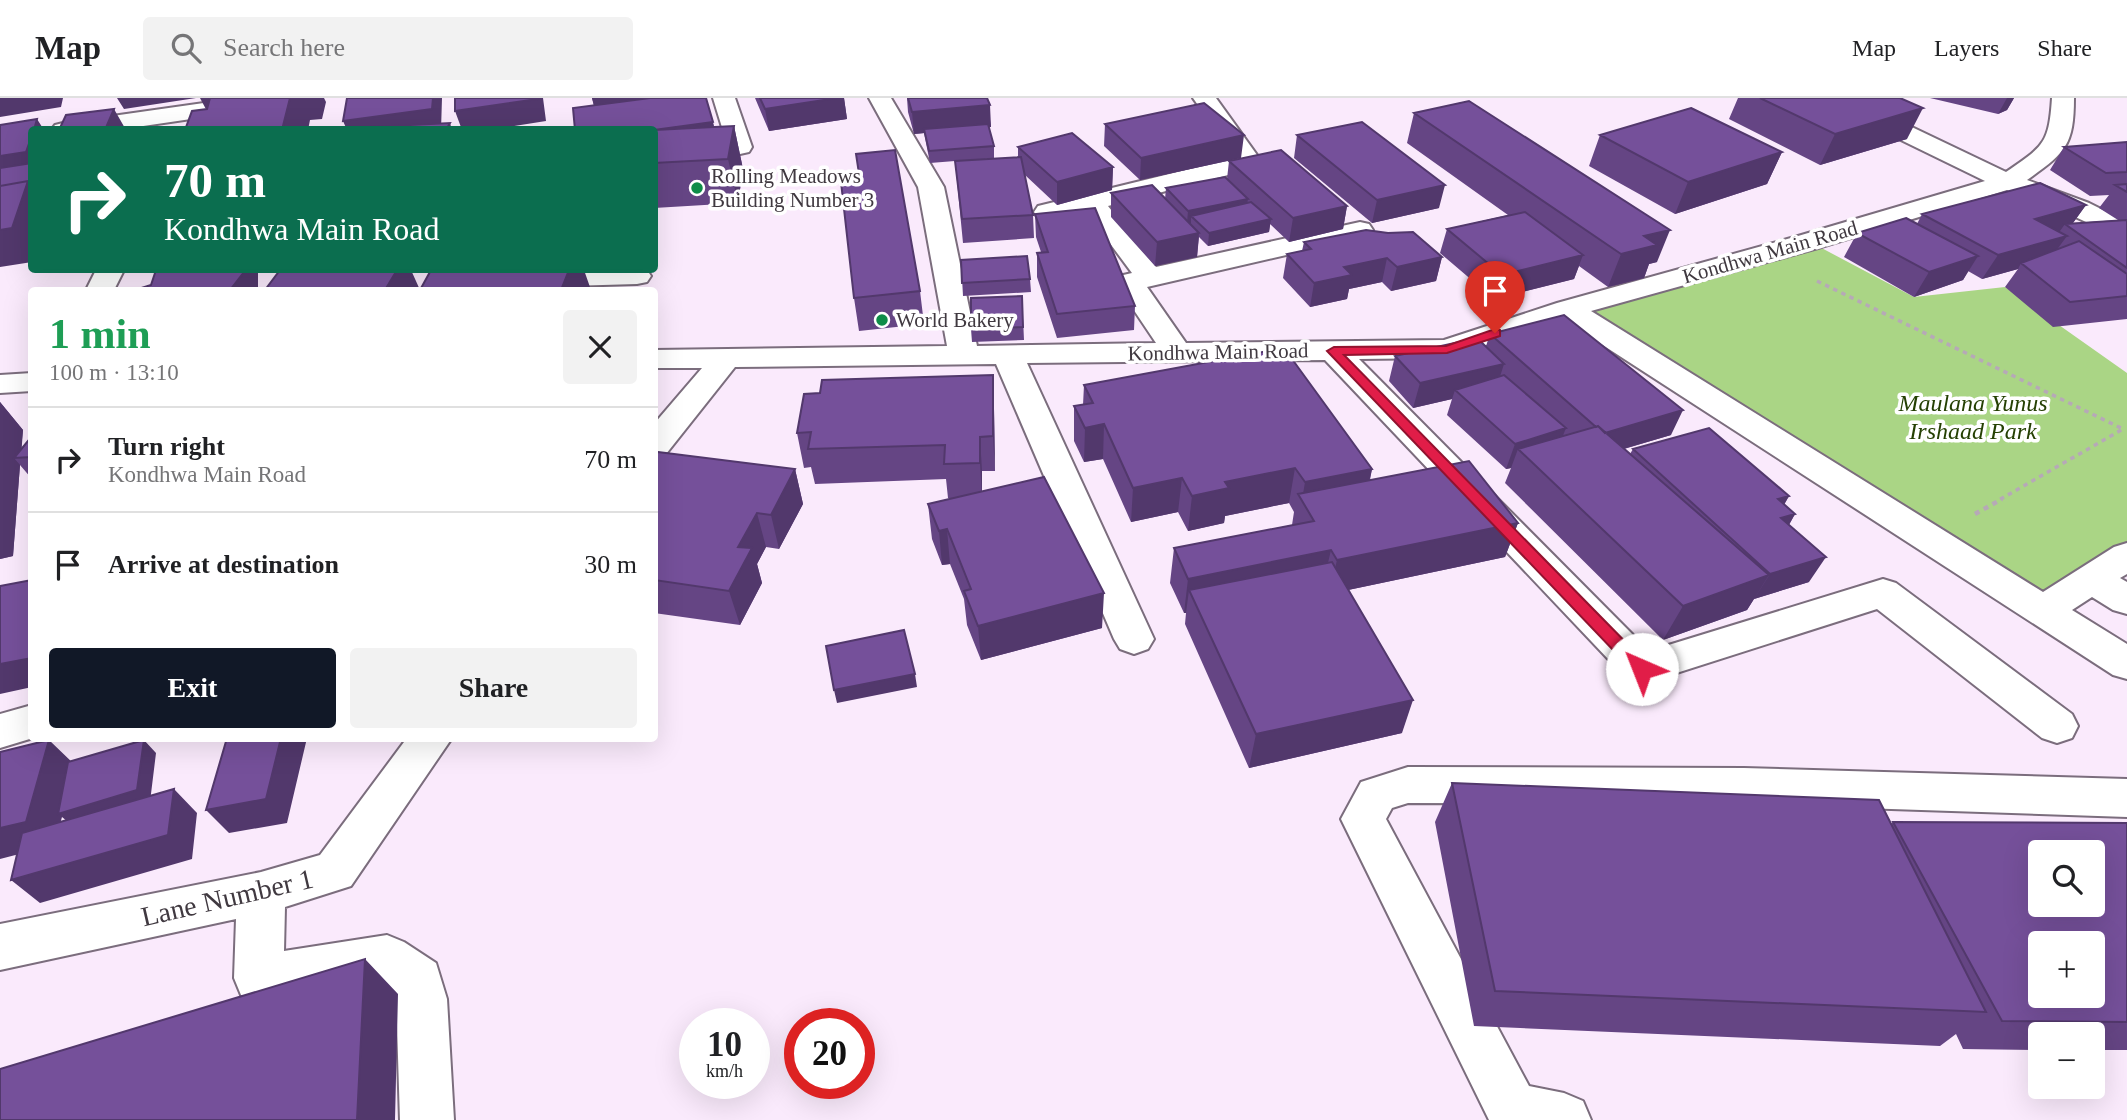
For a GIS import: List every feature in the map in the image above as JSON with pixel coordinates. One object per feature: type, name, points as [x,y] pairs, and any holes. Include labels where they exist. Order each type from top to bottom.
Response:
[{"type":"street","points":[[110,123],[117,98]]},
{"type":"street","points":[[90,126],[287,98]]},
{"type":"street","points":[[724,98],[740,147]]},
{"type":"street","points":[[880,98],[931,187],[964,355]]},
{"type":"street","points":[[1047,212],[1250,162],[1205,98]]},
{"type":"street","points":[[1833,98],[2008,182],[2080,209],[2127,233]]},
{"type":"street","name":"Kondhwa Main Road","points":[[658,359],[1447,349],[1567,309],[1808,242],[2008,182],[2049,153],[2062,130],[2063,98]]},
{"type":"street","points":[[1092,202],[1149,278]]},
{"type":"street","points":[[1178,353],[1129,282],[1360,230]]},
{"type":"street","points":[[504,280],[636,279]]},
{"type":"street","points":[[1567,309],[2127,664]]},
{"type":"street","points":[[1334,351],[1642,669],[1883,593],[2057,726]]},
{"type":"street","points":[[1008,355],[1134,639]]},
{"type":"street","points":[[658,441],[726,358]]},
{"type":"street","points":[[0,384],[28,383]]},
{"type":"street","points":[[2044,610],[2127,556]]},
{"type":"street","points":[[2092,579],[2127,600]]},
{"type":"street","points":[[0,730],[28,723]]},
{"type":"street","name":"Lane Number 1","points":[[0,947],[261,893],[335,871],[428,742]]},
{"type":"street","points":[[1564,1120],[1514,1114],[1363,819],[1377,795],[1408,785],[1744,786],[2127,798]]},
{"type":"street","points":[[261,893],[259,978],[387,958],[418,980],[422,999],[427,1120]]},
{"type":"path","points":[[1812,279],[2123,429],[1932,538]]},
{"type":"green space","name":"Maulana Yunus Irshaad Park","points":[[1797,235],[1914,297],[2005,287],[2127,373],[2127,571],[2044,610],[1567,309]]},
{"type":"building","points":[[210,98],[290,98],[283,126],[186,126],[192,111],[207,109]]},
{"type":"building","points":[[347,98],[433,98],[432,109],[343,121]]},
{"type":"building","points":[[455,98],[538,98],[538,99],[455,111]]},
{"type":"building","points":[[650,98],[706,98],[713,122],[658,129],[658,126],[575,126],[573,108]]},
{"type":"building","points":[[760,98],[837,98],[765,109]]},
{"type":"building","points":[[908,98],[987,98],[990,105],[912,112]]},
{"type":"building","points":[[1760,98],[1900,98],[1923,108],[1835,134]]},
{"type":"building","points":[[1469,101],[1670,230],[1644,236],[1657,245],[1621,254],[1414,113]]},
{"type":"building","points":[[1204,103],[1244,135],[1141,158],[1105,124]]},
{"type":"building","points":[[1691,108],[1782,152],[1688,182],[1600,135]]},
{"type":"building","points":[[114,109],[107,126],[61,126],[66,115]]},
{"type":"building","points":[[37,119],[35,126],[28,126],[26,152],[0,156],[0,125]]},
{"type":"building","points":[[1362,122],[1445,185],[1377,200],[1297,135]]},
{"type":"building","points":[[450,123],[448,126],[390,126]]},
{"type":"building","points":[[988,124],[994,146],[929,151],[924,129]]},
{"type":"building","points":[[734,126],[728,159],[658,163],[658,130]]},
{"type":"building","points":[[1072,133],[1113,167],[1057,182],[1018,147]]},
{"type":"building","points":[[2127,142],[2127,172],[2106,173],[2064,147]]},
{"type":"building","points":[[895,150],[920,291],[854,298],[841,182],[860,180],[856,154]]},
{"type":"building","points":[[1281,150],[1347,206],[1293,218],[1229,161]]},
{"type":"building","points":[[1021,157],[1033,215],[962,219],[955,161]]},
{"type":"building","points":[[28,164],[28,181],[0,186],[0,168]]},
{"type":"building","points":[[1225,177],[1248,199],[1188,211],[1166,188]]},
{"type":"building","points":[[28,181],[12,228],[0,230],[0,186]]},
{"type":"building","points":[[2040,183],[2086,205],[2035,219],[2067,236],[1998,255],[1922,214]]},
{"type":"building","points":[[2127,184],[2127,192],[2115,185]]},
{"type":"building","points":[[1152,185],[1199,233],[1157,242],[1111,193]]},
{"type":"building","points":[[1251,202],[1271,219],[1209,233],[1191,216]]},
{"type":"building","points":[[1095,208],[1135,306],[1057,314],[1037,253],[1048,252],[1035,214]]},
{"type":"building","points":[[1525,212],[1583,255],[1502,275],[1447,229]]},
{"type":"building","points":[[1906,218],[1978,256],[1929,272],[1857,233]]},
{"type":"building","points":[[2127,220],[2127,268],[2065,224]]},
{"type":"building","points":[[1366,230],[1413,232],[1442,257],[1397,267],[1387,258],[1344,267],[1352,275],[1314,283],[1287,254],[1311,249],[1304,242]]},
{"type":"building","points":[[2079,241],[2127,274],[2127,296],[2070,302],[2021,263]]},
{"type":"building","points":[[1027,256],[1030,279],[962,283],[961,260]]},
{"type":"building","points":[[155,273],[243,273],[232,287],[145,287],[151,285]]},
{"type":"building","points":[[278,273],[395,273],[387,287],[267,287]]},
{"type":"building","points":[[429,273],[568,273],[562,287],[422,287]]},
{"type":"building","points":[[1022,296],[1023,327],[971,329],[971,298]]},
{"type":"building","points":[[1564,315],[1683,410],[1605,433],[1490,334]]},
{"type":"building","points":[[1477,338],[1504,364],[1420,383],[1395,356]]},
{"type":"building","points":[[1284,348],[1372,469],[1305,482],[1295,468],[1225,482],[1229,488],[1192,496],[1182,478],[1133,488],[1104,424],[1085,428],[1074,406],[1093,403],[1084,385]]},
{"type":"building","points":[[993,375],[993,436],[980,437],[980,463],[944,464],[945,445],[808,449],[811,432],[797,433],[804,394],[820,393],[822,380]]},
{"type":"building","points":[[1504,375],[1566,428],[1515,444],[1455,390]]},
{"type":"building","points":[[1598,426],[1769,575],[1683,606],[1518,449]]},
{"type":"building","points":[[1709,428],[1789,496],[1778,499],[1795,514],[1781,518],[1826,557],[1770,574],[1633,449]]},
{"type":"building","points":[[28,441],[28,457],[14,458]]},
{"type":"building","points":[[658,452],[795,469],[771,515],[757,513],[738,547],[752,548],[729,591],[658,581]]},
{"type":"building","points":[[1469,461],[1518,523],[1337,560],[1331,550],[1188,579],[1174,548],[1314,521],[1298,494]]},
{"type":"building","points":[[1044,477],[1104,593],[978,626],[964,591],[971,589],[947,529],[939,531],[928,504]]},
{"type":"building","points":[[1332,562],[1413,700],[1256,734],[1189,590]]},
{"type":"building","points":[[28,581],[28,659],[0,664],[0,586]]},
{"type":"building","points":[[904,630],[915,674],[834,690],[826,646]]},
{"type":"building","points":[[48,742],[26,822],[0,828],[0,752]]},
{"type":"building","points":[[144,742],[137,790],[58,814],[68,762]]},
{"type":"building","points":[[226,742],[280,742],[266,799],[206,810]]},
{"type":"building","points":[[1452,783],[1879,800],[1986,1012],[1495,991]]},
{"type":"building","points":[[174,789],[168,835],[11,880],[22,833]]},
{"type":"building","points":[[1893,822],[2127,823],[2127,1022],[2002,1021]]},
{"type":"building","points":[[365,959],[357,1120],[0,1120],[0,1069]]},
{"type":"place","name":"Rolling Meadows Building Number 3","points":[[697,188]]},
{"type":"place","name":"World Bakery","points":[[882,320]]},
{"type":"route","points":[[1495,333],[1447,349],[1334,351],[1642,669]]}]
